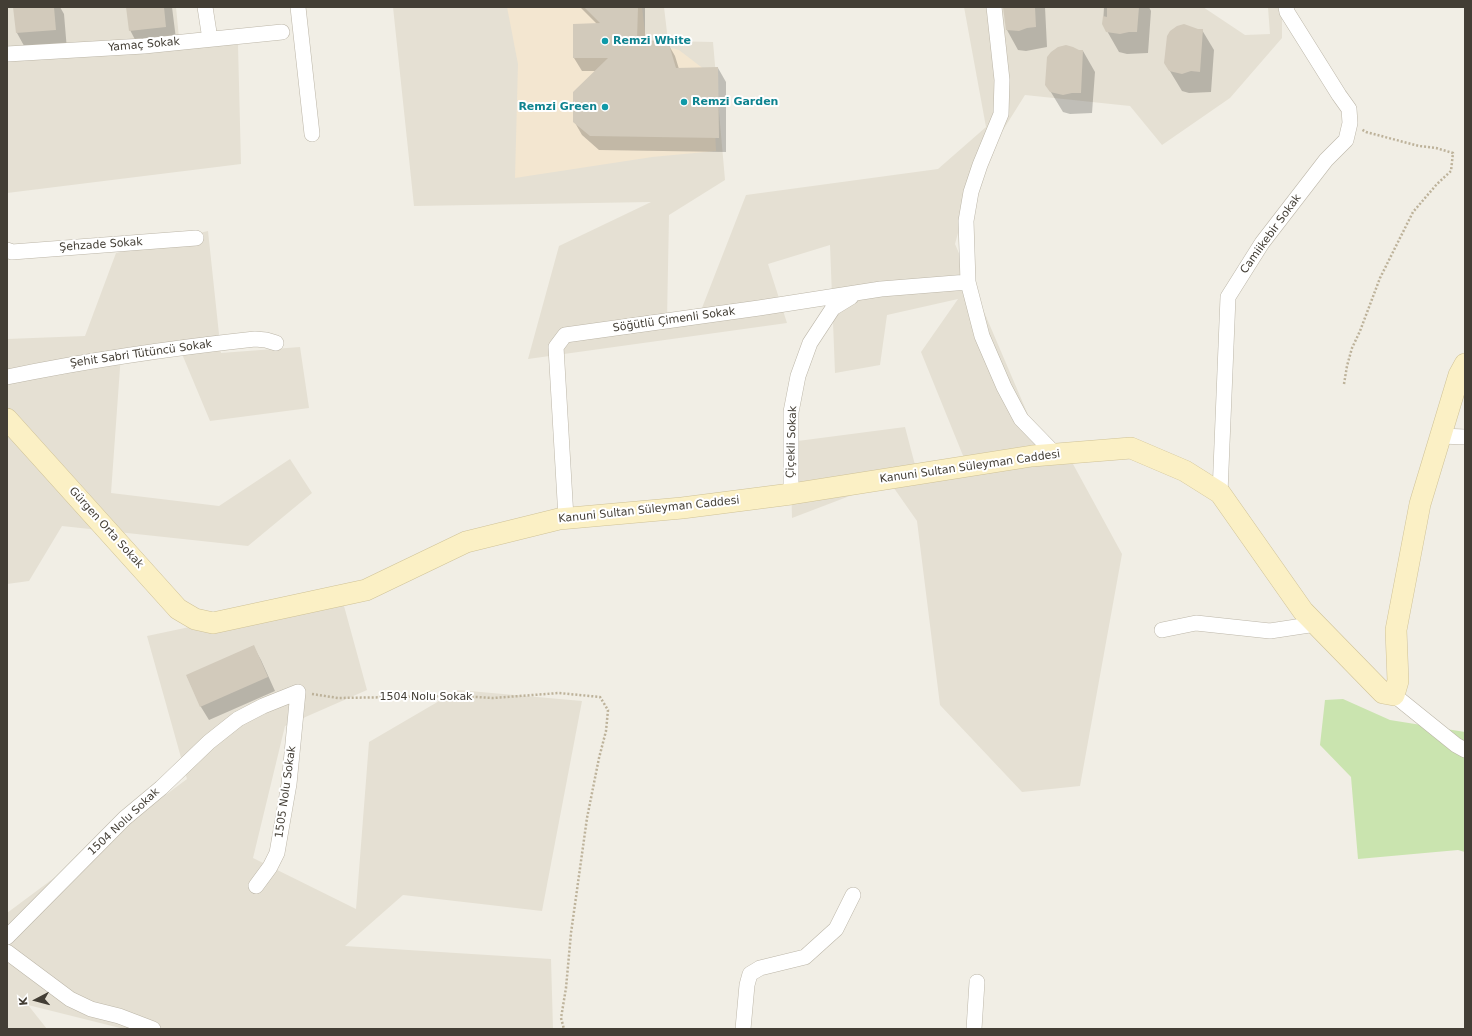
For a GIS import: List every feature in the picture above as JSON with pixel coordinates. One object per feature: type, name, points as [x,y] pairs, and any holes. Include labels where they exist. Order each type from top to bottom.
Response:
[{"type":"street","points":[[206,7],[210,39]]},
{"type":"street","points":[[298,7],[312,134]]},
{"type":"street","points":[[994,7],[1002,80],[1001,114],[980,165],[971,192],[966,221],[968,282],[982,336],[1004,387],[1021,419],[1055,454]]},
{"type":"street","points":[[1286,7],[1287,12],[1349,109],[1350,123]]},
{"type":"street","name":"Yamaç Sokak","points":[[7,54],[144,46],[282,32]]},
{"type":"street","name":"Camiikebir Sokak","points":[[1220,493],[1228,297],[1262,243],[1326,160],[1346,140],[1350,123]]},
{"type":"street","name":"Şehzade Sokak","points":[[7,250],[12,252],[196,238]]},
{"type":"street","name":"Söğütlü Çimenli Sokak","points":[[566,518],[556,347],[565,335],[858,292],[968,282]]},
{"type":"street","name":"Çiçekli Sokak","points":[[791,494],[791,412],[798,376],[810,343],[833,308],[858,292]]},
{"type":"street","name":"Şehit Sabri Tütüncü Sokak","points":[[7,377],[63,365],[181,347],[255,339],[276,343]]},
{"type":"street","points":[[1465,364],[1459,375],[1420,504],[1396,630],[1398,681],[1394,695],[1456,745],[1465,750]]},
{"type":"street","name":"Gürgen Orta Sokak","points":[[7,419],[178,609],[195,619],[213,623]]},
{"type":"street","points":[[1441,436],[1465,437]]},
{"type":"street","name":"Kanuni Sultan Süleyman Caddesi","points":[[213,623],[366,590],[466,542],[559,519],[682,508],[791,494],[1032,456],[1131,448],[1185,471],[1220,493],[1303,611],[1383,693],[1394,695]]},
{"type":"street","points":[[1162,630],[1196,622],[1270,631],[1316,624]]},
{"type":"street","name":"1505 Nolu Sokak","points":[[256,886],[270,867],[276,853],[289,784],[298,692]]},
{"type":"street","name":"1504 Nolu Sokak","points":[[7,937],[125,818],[161,788],[209,742],[238,719],[263,706],[298,692]]},
{"type":"street","points":[[743,1029],[747,985],[750,974],[760,968],[805,957],[836,928],[853,895]]},
{"type":"street","points":[[7,952],[70,999],[91,1009],[119,1016],[153,1029]]},
{"type":"street","points":[[974,1029],[977,982]]},
{"type":"path","points":[[1344,384],[1352,348],[1380,278],[1413,212],[1437,184],[1451,171],[1454,153],[1436,148],[1413,145],[1366,132],[1350,123]]},
{"type":"path","name":"1504 Nolu Sokak","points":[[298,692],[338,698],[451,696],[494,698],[560,693],[600,697],[608,710],[606,731],[598,758],[583,841],[571,933],[566,988],[561,1018],[564,1029]]},
{"type":"shaded area","points":[[7,7],[176,7],[179,38],[238,45],[241,164],[7,193]]},
{"type":"shaded area","points":[[393,7],[664,7],[668,41],[713,42],[725,180],[669,215],[667,320],[700,313],[746,195],[938,169],[986,127],[964,7],[1203,7],[1245,35],[1270,34],[1268,7],[1282,7],[1282,38],[1230,98],[1162,145],[1130,106],[1025,95],[973,178],[955,244],[1029,417],[1073,464],[1122,554],[1080,786],[1022,792],[940,705],[917,521],[889,481],[792,518],[790,442],[905,427],[919,480],[966,463],[921,352],[958,299],[887,315],[880,365],[835,373],[830,245],[768,264],[787,323],[528,359],[559,246],[651,202],[414,206]]},
{"type":"shaded area","points":[[507,7],[642,7],[646,41],[679,50],[713,76],[716,151],[652,157],[515,178],[518,64]]},
{"type":"shaded area","points":[[208,231],[221,353],[300,347],[309,408],[210,421],[182,354],[121,354],[111,493],[219,506],[290,459],[312,493],[248,546],[62,526],[29,581],[7,584],[7,339],[85,336],[116,253]]},
{"type":"shaded area","points":[[341,595],[367,690],[285,726],[253,858],[356,909],[369,742],[458,690],[582,701],[542,911],[403,895],[345,946],[551,959],[553,1029],[124,1029],[28,1005],[47,1029],[7,1029],[7,913],[187,779],[147,636]]},
{"type":"green space","points":[[1343,699],[1390,720],[1465,732],[1465,852],[1458,850],[1358,859],[1351,777],[1320,745],[1325,700]]},
{"type":"building","points":[[13,7],[54,7],[56,30],[16,33]]},
{"type":"building","points":[[126,7],[164,7],[166,27],[129,31]]},
{"type":"building","points":[[584,7],[638,7],[637,40],[668,41],[676,68],[718,67],[719,138],[590,136],[573,122],[573,92],[608,58],[573,58],[573,24],[600,23]]},
{"type":"building","points":[[1003,7],[1035,7],[1036,27],[1019,31],[1006,30]]},
{"type":"building","points":[[1107,7],[1139,7],[1137,32],[1120,34],[1106,32],[1102,24],[1103,16],[1107,17]]},
{"type":"building","points":[[1184,24],[1198,29],[1203,29],[1200,72],[1191,71],[1182,74],[1169,71],[1164,63],[1167,36],[1170,31],[1177,26]]},
{"type":"building","points":[[1066,45],[1083,50],[1081,93],[1063,95],[1050,92],[1045,85],[1047,57],[1058,47]]},
{"type":"building","points":[[254,645],[268,677],[200,707],[186,675]]},
{"type":"place","name":"Remzi White","points":[[605,41]]},
{"type":"place","name":"Remzi Garden","points":[[684,102]]},
{"type":"place","name":"Remzi Green","points":[[605,107]]}]
